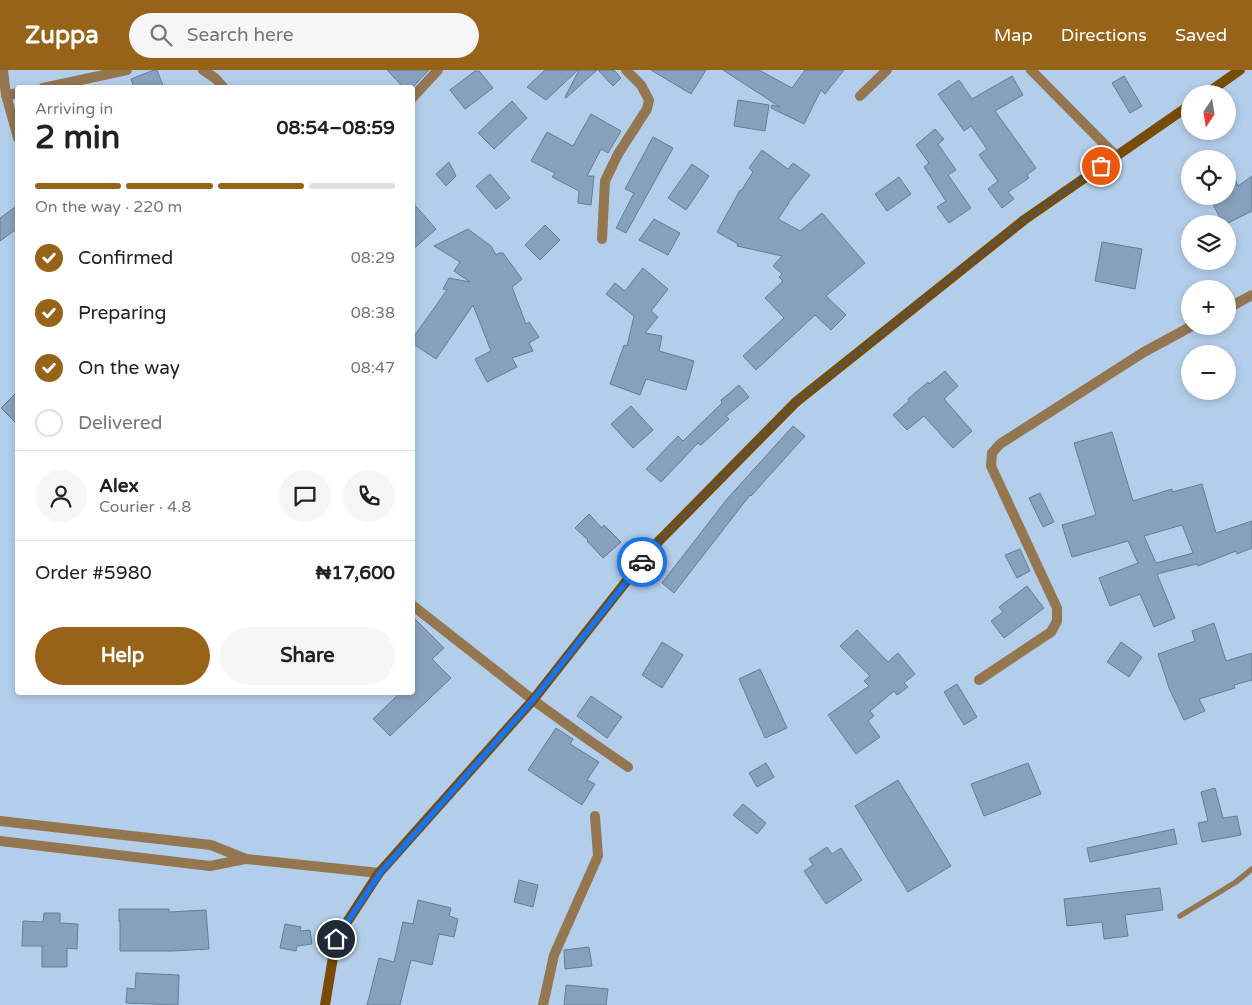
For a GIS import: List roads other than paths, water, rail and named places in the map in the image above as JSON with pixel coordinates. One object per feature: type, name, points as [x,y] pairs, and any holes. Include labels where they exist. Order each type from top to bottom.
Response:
[{"type":"main road","points":[[1219,85],[1240,70]]},
{"type":"main road","points":[[325,1005],[336,939],[380,873],[533,700],[654,546],[796,402],[1024,220],[1181,111]]},
{"type":"street","points":[[3,70],[6,95],[15,127]]},
{"type":"street","points":[[57,85],[127,70]]},
{"type":"street","points":[[203,70],[221,85]]},
{"type":"street","points":[[415,95],[438,70]]},
{"type":"street","points":[[602,238],[605,181],[618,154],[647,109],[648,100],[641,85],[626,70]]},
{"type":"street","points":[[860,96],[887,70]]},
{"type":"street","points":[[1031,70],[1116,156]]},
{"type":"street","points":[[6,95],[15,94]]},
{"type":"street","points":[[1236,304],[1252,295]]},
{"type":"street","points":[[979,680],[1051,632],[1056,621],[1057,608],[991,466],[992,453],[1000,444],[1144,352],[1181,332]]},
{"type":"street","points":[[415,607],[533,700],[628,766]]},
{"type":"street","points":[[543,1005],[554,954],[598,856],[596,816]]},
{"type":"street","points":[[0,821],[211,845],[246,859],[380,873]]},
{"type":"street","points":[[0,841],[210,866],[246,859]]},
{"type":"lane","points":[[1180,916],[1236,882],[1252,869]]}]
